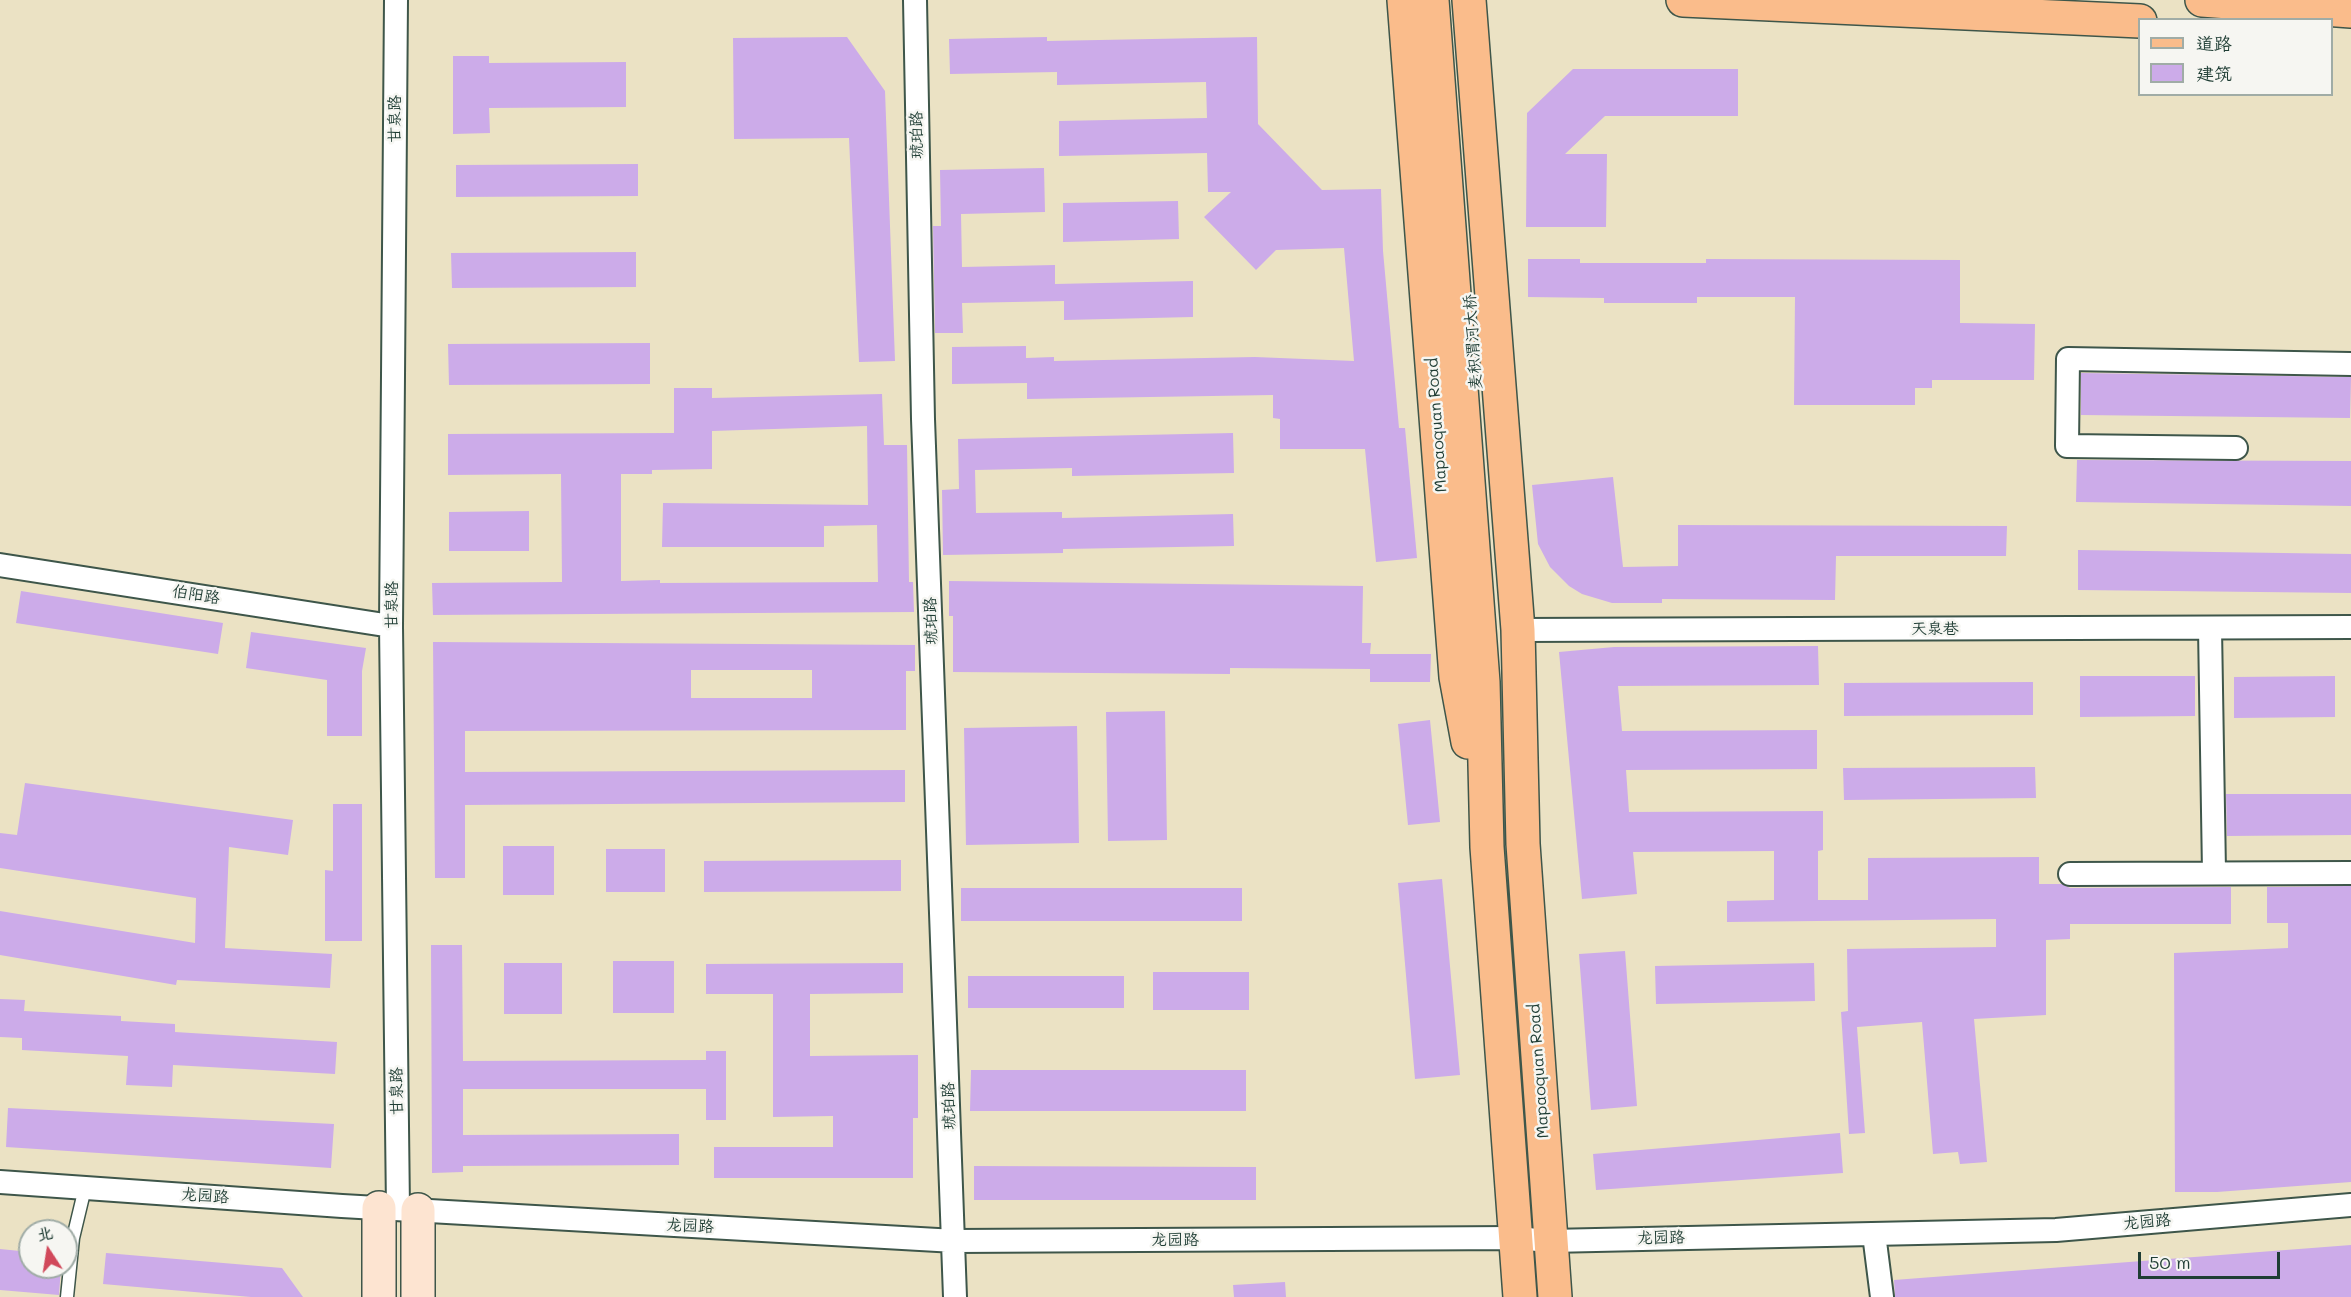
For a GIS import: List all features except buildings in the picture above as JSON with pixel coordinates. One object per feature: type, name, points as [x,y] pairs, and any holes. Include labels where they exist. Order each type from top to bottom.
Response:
[{"type":"main road","name":"Mapaoquan Road","points":[[1404,0],[1456,677],[1487,847]]},
{"type":"main road","name":"麦积渭河大桥","points":[[1432,0],[1491,682]]},
{"type":"main road","name":"麦积渭河大桥","points":[[1447,0],[1491,682]]},
{"type":"main road","name":"Mapaoquan Road","points":[[1469,0],[1518,630],[1523,844],[1555,1297]]},
{"type":"main road","points":[[1683,0],[2138,21]]},
{"type":"main road","points":[[2202,0],[2351,11]]},
{"type":"main road","points":[[2333,32],[2351,33]]},
{"type":"main road","name":"Mapaoquan Road","points":[[1491,682],[1487,847],[1520,1297]]},
{"type":"main road","name":"Mapaoquan Road","points":[[1491,682],[1523,844]]},
{"type":"street","name":"甘泉路","points":[[396,0],[391,626],[398,1209]]},
{"type":"street","name":"琥珀路","points":[[915,0],[923,419],[955,1241],[955,1297]]},
{"type":"street","points":[[2236,448],[2067,446],[2068,359],[2351,364]]},
{"type":"street","name":"伯阳路","points":[[0,565],[391,626]]},
{"type":"street","name":"天泉巷","points":[[1518,630],[2351,627]]},
{"type":"street","points":[[2210,628],[2214,872]]},
{"type":"street","points":[[2070,874],[2351,873]]},
{"type":"street","name":"龙园路","points":[[0,1182],[398,1209],[955,1241],[1515,1238],[1551,1241],[2056,1230],[2351,1205]]},
{"type":"street","points":[[379,1297],[398,1209]]},
{"type":"street","points":[[398,1209],[418,1297]]},
{"type":"street","points":[[1874,1234],[1882,1297]]},
{"type":"lane","points":[[67,1297],[73,1238],[85,1188]]}]
